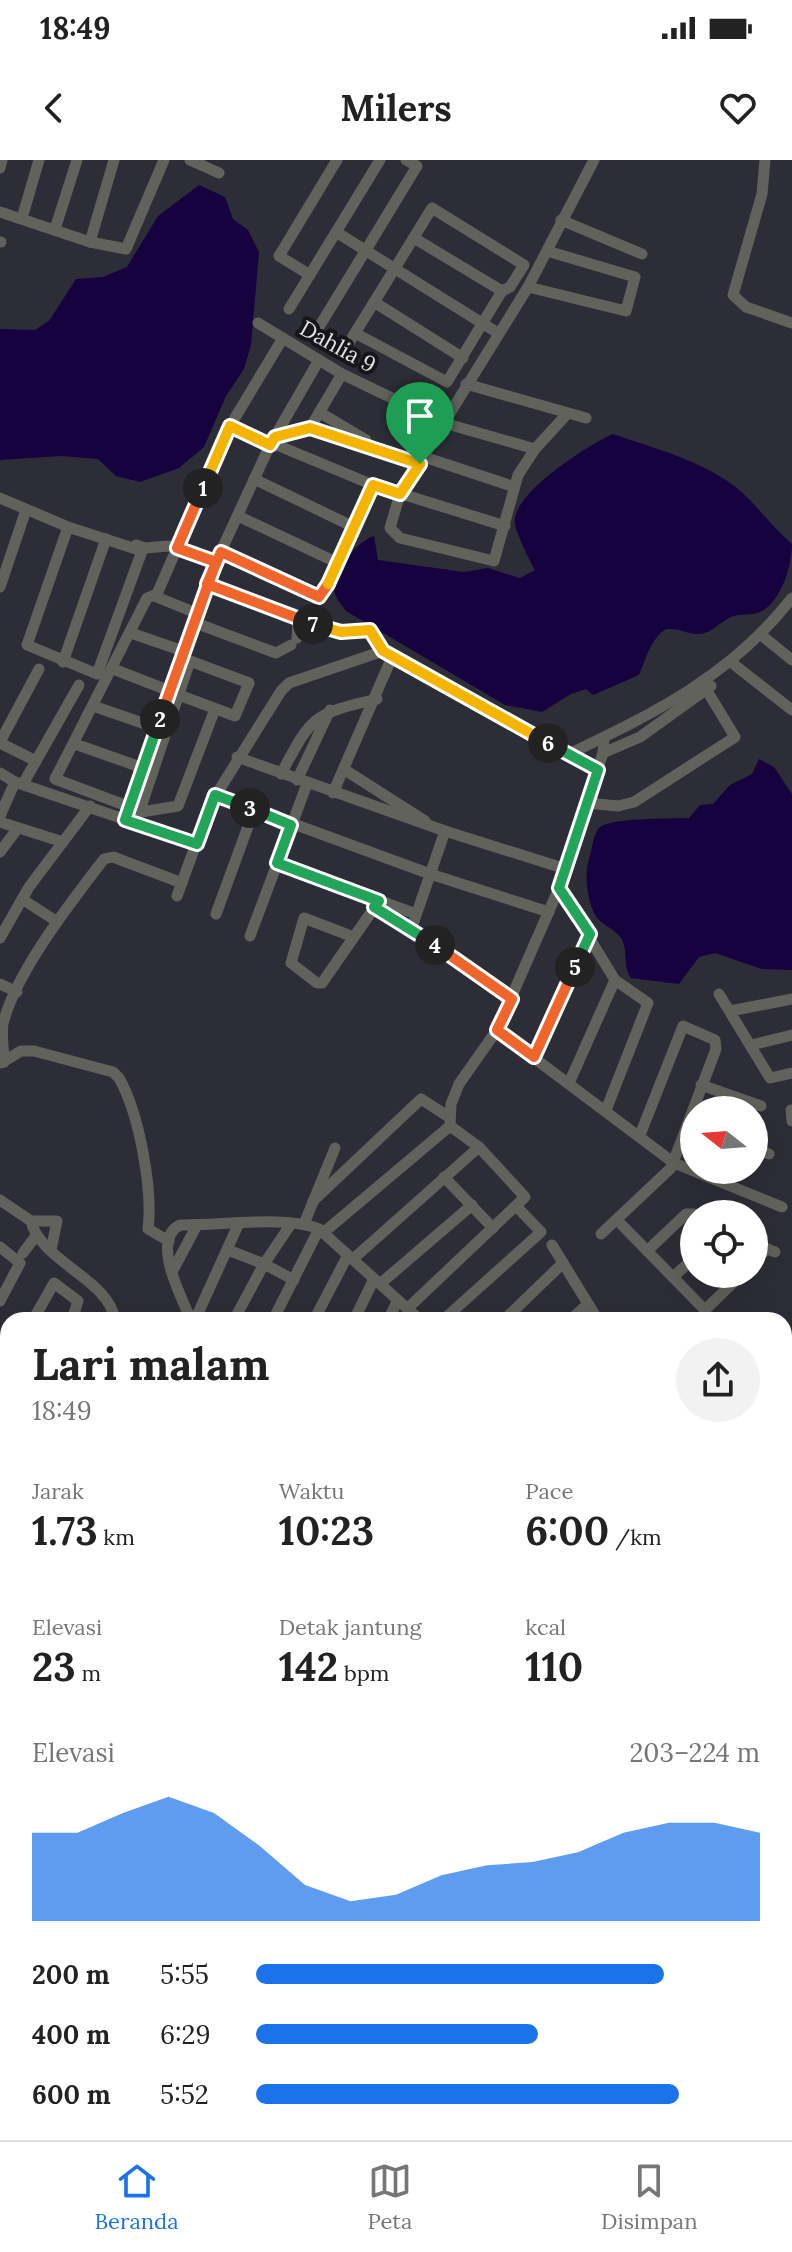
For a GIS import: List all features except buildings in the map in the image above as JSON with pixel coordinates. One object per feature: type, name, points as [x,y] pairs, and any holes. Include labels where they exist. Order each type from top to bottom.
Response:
[{"type":"street","points":[[0,168],[2,160]]},
{"type":"street","points":[[22,218],[39,160]]},
{"type":"street","points":[[55,229],[77,160]]},
{"type":"street","points":[[90,242],[114,160]]},
{"type":"street","points":[[0,212],[121,250],[130,245],[164,160]]},
{"type":"street","points":[[190,160],[219,173]]},
{"type":"street","points":[[310,275],[279,256],[337,160]]},
{"type":"street","points":[[289,309],[380,160]]},
{"type":"street","points":[[319,327],[417,166],[406,160]]},
{"type":"street","points":[[567,414],[535,449],[512,486],[505,526],[494,561],[400,538],[390,523],[400,494],[528,287],[594,160]]},
{"type":"street","points":[[765,160],[762,194],[733,295],[746,307],[792,323]]},
{"type":"street","points":[[347,346],[374,302],[395,269],[432,208],[524,265],[510,287],[502,291],[447,382],[355,333]]},
{"type":"street","points":[[561,220],[642,254]]},
{"type":"street","points":[[336,232],[498,333]]},
{"type":"street","points":[[414,238],[502,291]]},
{"type":"street","points":[[528,287],[626,311],[635,277],[547,251]]},
{"type":"street","points":[[374,302],[463,358]]},
{"type":"street","name":"Dahlia 9","points":[[258,323],[342,374],[444,423],[535,449]]},
{"type":"street","points":[[154,596],[230,426],[283,338]]},
{"type":"street","points":[[130,814],[174,693],[183,651],[218,557],[272,442],[319,360]]},
{"type":"street","points":[[310,428],[342,374]]},
{"type":"street","points":[[466,384],[586,418]]},
{"type":"street","points":[[319,412],[380,449]]},
{"type":"street","points":[[230,426],[373,485],[505,526]]},
{"type":"street","points":[[272,442],[310,428],[512,486]]},
{"type":"street","points":[[254,479],[354,527]]},
{"type":"street","points":[[31,512],[145,548],[177,548],[218,557],[319,597],[373,485]]},
{"type":"street","points":[[0,498],[68,527],[140,550],[143,554],[98,673],[63,662],[27,645],[68,527]]},
{"type":"street","points":[[0,587],[31,512]]},
{"type":"street","points":[[238,516],[338,563]]},
{"type":"street","points":[[63,662],[106,539]]},
{"type":"street","points":[[207,584],[341,632],[367,629],[388,654],[598,770]]},
{"type":"street","points":[[197,844],[56,782],[147,598],[154,596],[195,618],[276,653],[294,642],[298,619]]},
{"type":"street","points":[[603,753],[627,745],[705,687],[792,598]]},
{"type":"street","points":[[131,633],[183,651]]},
{"type":"street","points":[[760,634],[792,660]]},
{"type":"street","points":[[333,793],[377,699],[388,654]]},
{"type":"street","points":[[177,896],[215,795],[237,757],[289,683],[388,654]]},
{"type":"street","points":[[113,669],[174,693],[215,709],[237,715],[248,681],[190,661],[174,693],[157,728],[130,814]]},
{"type":"street","points":[[728,666],[792,710]]},
{"type":"street","points":[[36,761],[0,743],[39,669]]},
{"type":"street","points":[[0,816],[36,761],[79,685]]},
{"type":"street","points":[[569,754],[705,687]]},
{"type":"street","points":[[587,803],[618,806],[634,802],[735,737],[705,687]]},
{"type":"street","points":[[281,774],[309,723],[330,710],[377,699]]},
{"type":"street","points":[[93,706],[157,728]]},
{"type":"street","points":[[0,773],[19,783],[90,806],[130,814],[178,806],[215,709]]},
{"type":"street","points":[[250,936],[330,710]]},
{"type":"street","points":[[277,1312],[321,1231],[449,1122],[459,1084],[497,1030],[559,888],[598,770],[604,738]]},
{"type":"street","points":[[75,744],[143,768]]},
{"type":"street","points":[[237,757],[333,793],[566,869]]},
{"type":"street","points":[[345,770],[424,818],[427,825]]},
{"type":"street","points":[[215,795],[430,874],[549,912]]},
{"type":"street","points":[[0,938],[3,925],[90,806]]},
{"type":"street","points":[[216,914],[254,810]]},
{"type":"street","points":[[0,822],[63,842]]},
{"type":"street","points":[[0,852],[18,828]]},
{"type":"street","points":[[411,930],[445,831]]},
{"type":"street","points":[[2,1063],[3,1025],[17,992],[56,921],[107,857],[182,883]]},
{"type":"street","points":[[277,863],[376,904],[416,914]]},
{"type":"street","points":[[559,888],[590,934],[615,980],[648,1003],[606,1110]]},
{"type":"street","points":[[22,899],[56,921]]},
{"type":"street","points":[[376,904],[512,999]]},
{"type":"street","points":[[351,936],[304,918],[291,959],[293,966],[317,983],[322,983],[351,936],[376,904]]},
{"type":"street","points":[[534,1057],[590,934]]},
{"type":"street","points":[[569,1083],[615,980]]},
{"type":"street","points":[[0,984],[17,992]]},
{"type":"street","points":[[719,994],[770,1078],[792,1073]]},
{"type":"street","points":[[730,1011],[792,999]]},
{"type":"street","points":[[640,1135],[683,1026],[717,1044],[698,1096]]},
{"type":"street","points":[[497,1030],[674,1163],[782,1207]]},
{"type":"street","points":[[751,1045],[792,1035]]},
{"type":"street","points":[[2,1063],[21,1051],[34,1051],[113,1072],[119,1078],[146,1177],[151,1204],[148,1229],[169,1241]]},
{"type":"street","points":[[701,1085],[729,1096]]},
{"type":"street","points":[[313,1201],[421,1099],[479,1147],[525,1196],[408,1308]]},
{"type":"street","points":[[319,1312],[351,1257],[479,1147]]},
{"type":"street","points":[[238,1312],[264,1264],[313,1201],[335,1148]]},
{"type":"street","points":[[601,1234],[618,1221],[674,1163],[680,1150]]},
{"type":"street","points":[[444,1177],[493,1228]]},
{"type":"street","points":[[0,1200],[31,1221],[57,1221],[51,1250]]},
{"type":"street","points":[[359,1312],[377,1282],[472,1205]]},
{"type":"street","points":[[452,1312],[541,1232],[516,1206]]},
{"type":"street","points":[[647,1251],[680,1220]]},
{"type":"street","points":[[31,1221],[35,1237],[114,1312]]},
{"type":"street","points":[[618,1221],[680,1284]]},
{"type":"street","points":[[197,1312],[239,1223]]},
{"type":"street","points":[[190,1312],[172,1272],[166,1249],[175,1227],[239,1223],[298,1224],[321,1231],[412,1312]]},
{"type":"street","points":[[172,1272],[197,1225]]},
{"type":"street","points":[[23,1253],[35,1237]]},
{"type":"street","points":[[552,1245],[593,1312]]},
{"type":"street","points":[[0,1247],[20,1263],[0,1301]]},
{"type":"street","points":[[228,1250],[294,1280]]},
{"type":"street","points":[[512,1312],[563,1263]]},
{"type":"street","points":[[673,1277],[680,1271]]},
{"type":"street","points":[[38,1312],[54,1283],[78,1301],[75,1312]]},
{"type":"street","points":[[684,1288],[705,1308],[727,1288]]},
{"type":"street","points":[[392,1312],[398,1300]]},
{"type":"street","points":[[579,1312],[588,1304]]},
{"type":"shaded area","points":[[199,185],[225,197],[233,219],[248,230],[259,252],[251,345],[244,369],[226,396],[204,447],[179,468],[140,482],[116,476],[98,459],[61,456],[0,460],[0,329],[35,330],[49,321],[76,279],[103,277],[127,267],[158,216]]},
{"type":"shaded area","points":[[613,434],[685,459],[719,476],[749,499],[792,544],[784,581],[769,606],[759,613],[731,617],[704,633],[667,629],[658,635],[651,646],[639,675],[593,695],[586,689],[571,694],[542,712],[505,705],[346,611],[338,600],[335,588],[344,564],[360,544],[374,536],[378,560],[464,572],[488,568],[520,578],[535,570],[516,529],[516,513],[524,500],[552,472]]},
{"type":"shaded area","points":[[759,759],[774,767],[792,794],[792,970],[762,969],[715,953],[699,957],[679,984],[631,978],[621,938],[596,917],[590,900],[587,865],[598,829],[614,822],[689,818],[700,805],[713,804],[730,785],[752,774]]},
{"type":"route","points":[[420,464],[310,428],[275,437],[270,445],[230,426],[177,548],[216,562],[207,584],[196,613],[125,820],[197,844],[215,795],[291,825],[277,863],[379,901],[374,907],[444,950],[512,999],[497,1030],[534,1057],[590,934],[559,888],[598,770],[392,657],[380,648],[370,630],[336,631],[207,584],[221,552],[321,596],[373,485],[400,494],[420,464]]}]
